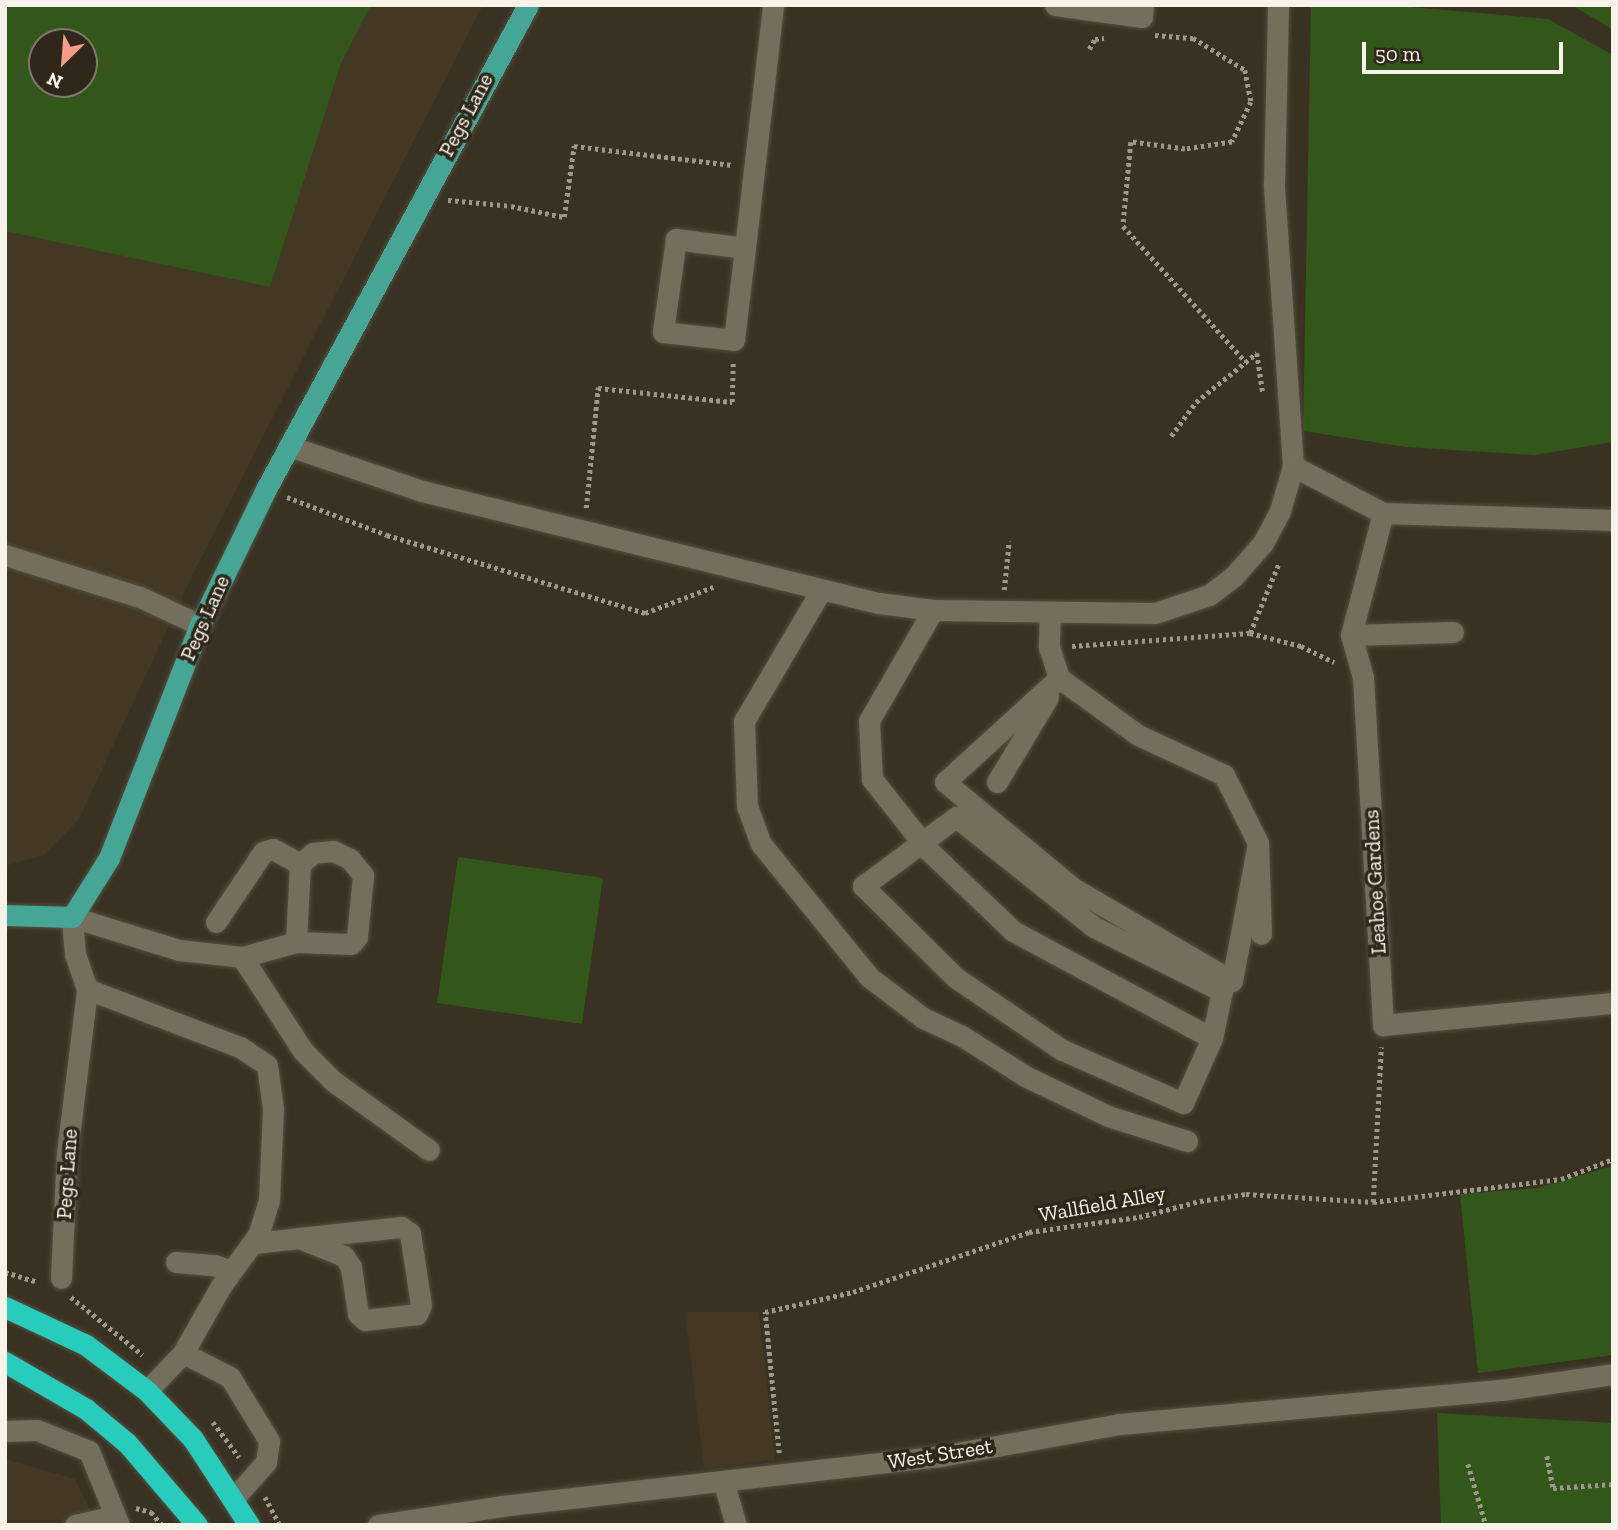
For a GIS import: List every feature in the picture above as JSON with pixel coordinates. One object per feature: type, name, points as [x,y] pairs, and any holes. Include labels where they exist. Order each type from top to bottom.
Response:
[{"type":"highway","points":[[5,1307],[86,1345],[147,1391],[194,1439],[249,1525]]},
{"type":"highway","points":[[5,1363],[67,1396],[117,1435],[157,1473],[197,1525]]},
{"type":"main road","name":"Pegs Lane","points":[[72,917],[109,858],[131,808],[200,625],[266,489],[528,5]]},
{"type":"main road","points":[[5,915],[72,917]]},
{"type":"street","points":[[745,248],[676,239],[663,332],[734,340],[745,248],[773,5]]},
{"type":"street","points":[[1055,5],[1142,17],[1143,5]]},
{"type":"street","points":[[289,446],[422,491],[820,592],[933,610],[1155,613],[1209,595],[1233,578],[1263,543],[1280,511],[1293,466],[1274,184],[1278,5]]},
{"type":"street","points":[[1293,466],[1383,513],[1613,520]]},
{"type":"street","points":[[1383,513],[1351,635],[1454,632]]},
{"type":"street","points":[[5,555],[141,597],[200,625]]},
{"type":"street","points":[[820,592],[744,721],[747,807],[761,844],[869,977],[923,1018],[962,1036],[1025,1076],[1108,1116],[1187,1141]]},
{"type":"street","points":[[933,610],[869,721],[872,779],[920,839],[1013,931],[1212,1038]]},
{"type":"street","points":[[1050,612],[1049,648],[1059,678],[1138,734],[1224,775],[1258,843],[1261,933]]},
{"type":"street","name":"Leahoe Gardens","points":[[1351,635],[1363,677],[1382,1025]]},
{"type":"street","points":[[998,782],[1059,678]]},
{"type":"street","points":[[1059,678],[945,782],[1073,888],[1233,981],[1258,843]]},
{"type":"street","points":[[956,817],[1094,927],[1222,992],[1212,1038],[1183,1103],[1051,1042],[956,978],[863,886],[920,839],[956,817]]},
{"type":"street","points":[[216,922],[263,852],[273,849],[300,864]]},
{"type":"street","points":[[72,917],[179,950],[242,957],[296,942],[354,941],[363,875],[350,859],[333,851],[313,852],[300,864],[296,942]]},
{"type":"street","name":"Pegs Lane","points":[[61,1278],[67,1153],[87,989],[75,954],[72,917]]},
{"type":"street","points":[[242,957],[303,1051],[333,1081],[429,1150]]},
{"type":"street","points":[[87,989],[240,1047],[267,1065],[273,1109],[269,1200],[254,1243],[231,1271],[183,1353],[147,1391]]},
{"type":"street","points":[[1382,1025],[1613,1003]]},
{"type":"street","points":[[254,1243],[299,1238],[401,1227],[410,1233],[421,1305],[417,1314],[366,1320],[358,1314],[351,1266],[344,1256],[299,1238]]},
{"type":"street","points":[[176,1262],[214,1265],[231,1271]]},
{"type":"street","points":[[183,1353],[230,1377],[269,1441],[266,1462],[234,1498]]},
{"type":"street","name":"West Street","points":[[378,1525],[459,1519],[940,1455],[1119,1424],[1502,1390],[1613,1374]]},
{"type":"street","points":[[5,1431],[37,1430],[89,1451],[117,1520],[75,1525]]},
{"type":"street","points":[[724,1484],[736,1525]]},
{"type":"path","points":[[1146,34],[1192,38],[1245,70],[1251,102],[1232,142],[1185,149],[1131,142],[1123,226],[1246,362]]},
{"type":"path","points":[[1089,49],[1095,39],[1107,38]]},
{"type":"path","points":[[423,195],[564,217],[574,146],[754,168]]},
{"type":"path","points":[[583,530],[598,388],[732,402],[734,340]]},
{"type":"path","points":[[1171,436],[1196,402],[1257,353],[1258,385],[1268,402]]},
{"type":"path","points":[[266,489],[387,535],[645,613],[717,586]]},
{"type":"path","points":[[1250,633],[1284,551]]},
{"type":"path","points":[[1373,1202],[1382,1025]]},
{"type":"path","name":"Wallfield Alley","points":[[782,1475],[765,1311],[853,1292],[1029,1232],[1139,1217],[1200,1201],[1246,1194],[1373,1202],[1561,1178],[1613,1159]]},
{"type":"path","points":[[1546,1455],[1553,1488],[1613,1484]]},
{"type":"path","points":[[1468,1464],[1486,1525]]},
{"type":"shaded area","points":[[5,5],[483,5],[193,574],[79,819],[44,855],[5,866]]},
{"type":"shaded area","points":[[685,1312],[759,1312],[775,1460],[704,1469]]},
{"type":"shaded area","points":[[5,1459],[75,1479],[97,1525],[5,1525]]},
{"type":"green space","points":[[5,5],[371,5],[341,63],[270,287],[5,231]]},
{"type":"green space","points":[[1311,5],[1387,5],[1548,19],[1613,55],[1613,442],[1535,455],[1406,447],[1303,431]]},
{"type":"green space","points":[[1572,5],[1613,5],[1613,30]]},
{"type":"green space","points":[[458,857],[603,878],[582,1024],[437,1003]]},
{"type":"green space","points":[[1613,1166],[1613,1355],[1478,1373],[1460,1194],[1538,1188]]},
{"type":"green space","points":[[1437,1413],[1613,1423],[1613,1525],[1441,1525]]}]
